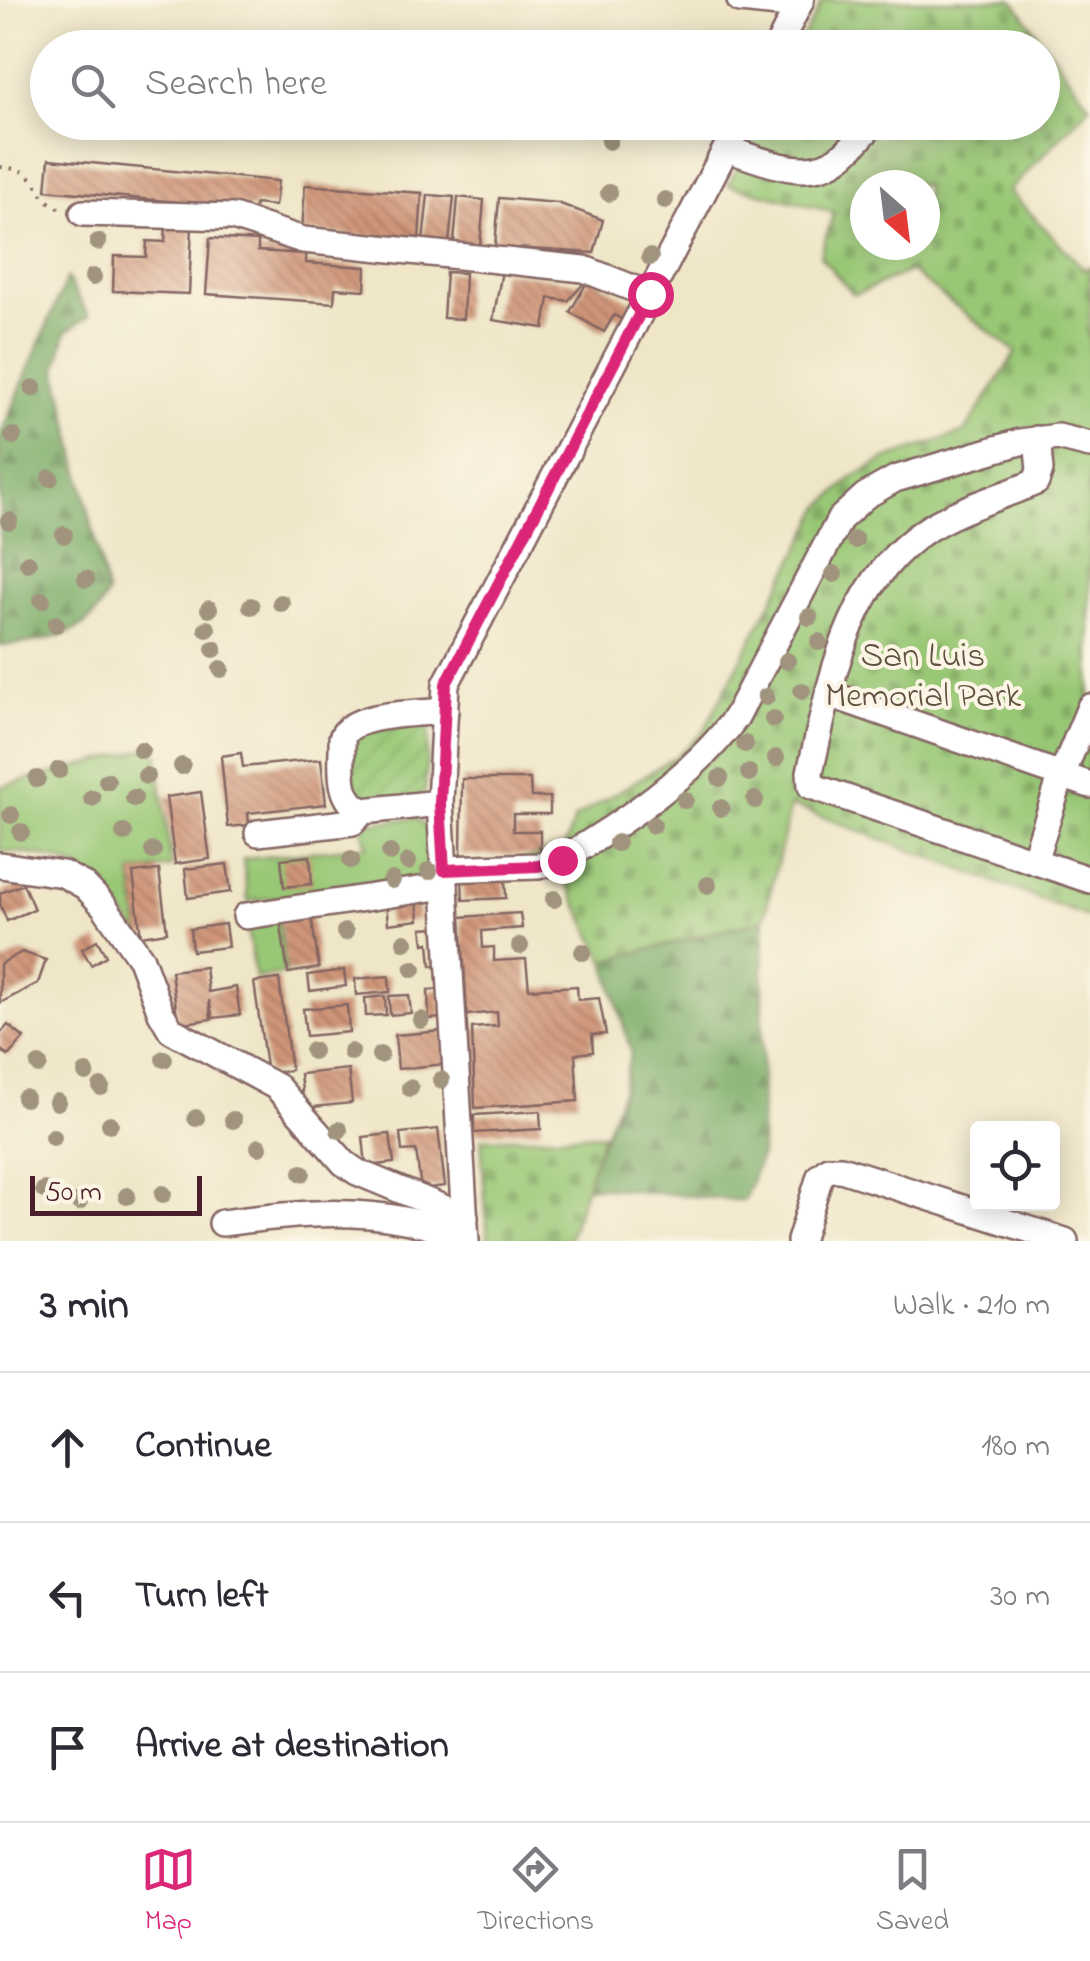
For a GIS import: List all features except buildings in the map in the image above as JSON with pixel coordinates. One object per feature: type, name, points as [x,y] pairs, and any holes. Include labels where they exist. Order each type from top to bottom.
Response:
[{"type":"street","points":[[740,0],[800,3],[787,30]]},
{"type":"street","points":[[465,1232],[440,803],[446,684],[731,140]]},
{"type":"street","points":[[726,150],[792,170],[818,169],[840,158],[857,140]]},
{"type":"street","points":[[83,214],[233,217],[303,240],[584,269],[650,294]]},
{"type":"street","points":[[246,916],[562,860],[691,769],[718,743],[736,718],[840,519],[866,496],[895,479],[1037,438],[1058,437],[1090,445]]},
{"type":"street","points":[[1037,438],[1040,470],[1036,482],[930,528],[899,552],[862,598],[839,654],[810,772],[811,786],[1090,880]]},
{"type":"street","points":[[829,694],[1090,786]]},
{"type":"street","points":[[1034,861],[1061,777],[1090,706]]},
{"type":"street","points":[[440,803],[364,810],[351,804],[343,794],[342,738],[345,730],[361,720],[445,711]]},
{"type":"street","points":[[258,833],[353,822],[364,810]]},
{"type":"street","points":[[0,865],[64,874],[86,886],[141,960],[160,1013],[171,1030],[276,1088],[344,1163],[357,1172],[465,1232]]},
{"type":"street","points":[[800,1241],[820,1176],[828,1169],[841,1169],[1065,1241]]},
{"type":"street","points":[[222,1223],[289,1214],[357,1214],[465,1232]]},
{"type":"path","points":[[0,166],[18,168],[32,176],[40,193],[54,207],[83,214]]},
{"type":"green space","name":"San Luis Memorial Park","points":[[823,0],[1013,0],[1035,30],[807,30]]},
{"type":"green space","name":"San Luis Memorial Park","points":[[1060,65],[1090,106],[1060,137]]},
{"type":"green space","name":"San Luis Memorial Park","points":[[751,140],[1058,140],[1009,191],[1085,270],[1090,266],[1090,918],[791,805],[764,919],[605,961],[562,874],[461,880],[565,846],[575,818],[675,757],[702,734],[822,506],[853,477],[888,458],[965,432],[1016,352],[910,271],[854,295],[820,256],[834,212],[728,185]]},
{"type":"green space","points":[[67,278],[89,316],[66,332],[57,369],[107,593],[100,608],[78,628],[48,639],[0,646],[0,436]]},
{"type":"green space","points":[[423,724],[429,730],[425,791],[389,802],[353,797],[354,733]]},
{"type":"green space","points":[[156,746],[172,867],[132,873],[140,936],[83,872],[50,858],[0,851],[0,787]]},
{"type":"green space","points":[[416,818],[425,826],[435,825],[441,878],[248,901],[243,859],[367,846],[362,828],[367,823]]},
{"type":"green space","points":[[764,919],[761,1155],[744,1201],[584,1186],[622,1092],[631,1052],[605,961]]},
{"type":"green space","points":[[278,920],[286,973],[255,978],[247,925]]},
{"type":"green space","points":[[603,1134],[568,1241],[488,1241],[481,1139]]},
{"type":"route","points":[[562,860],[538,866],[444,870],[440,803],[446,684],[650,294]]}]
